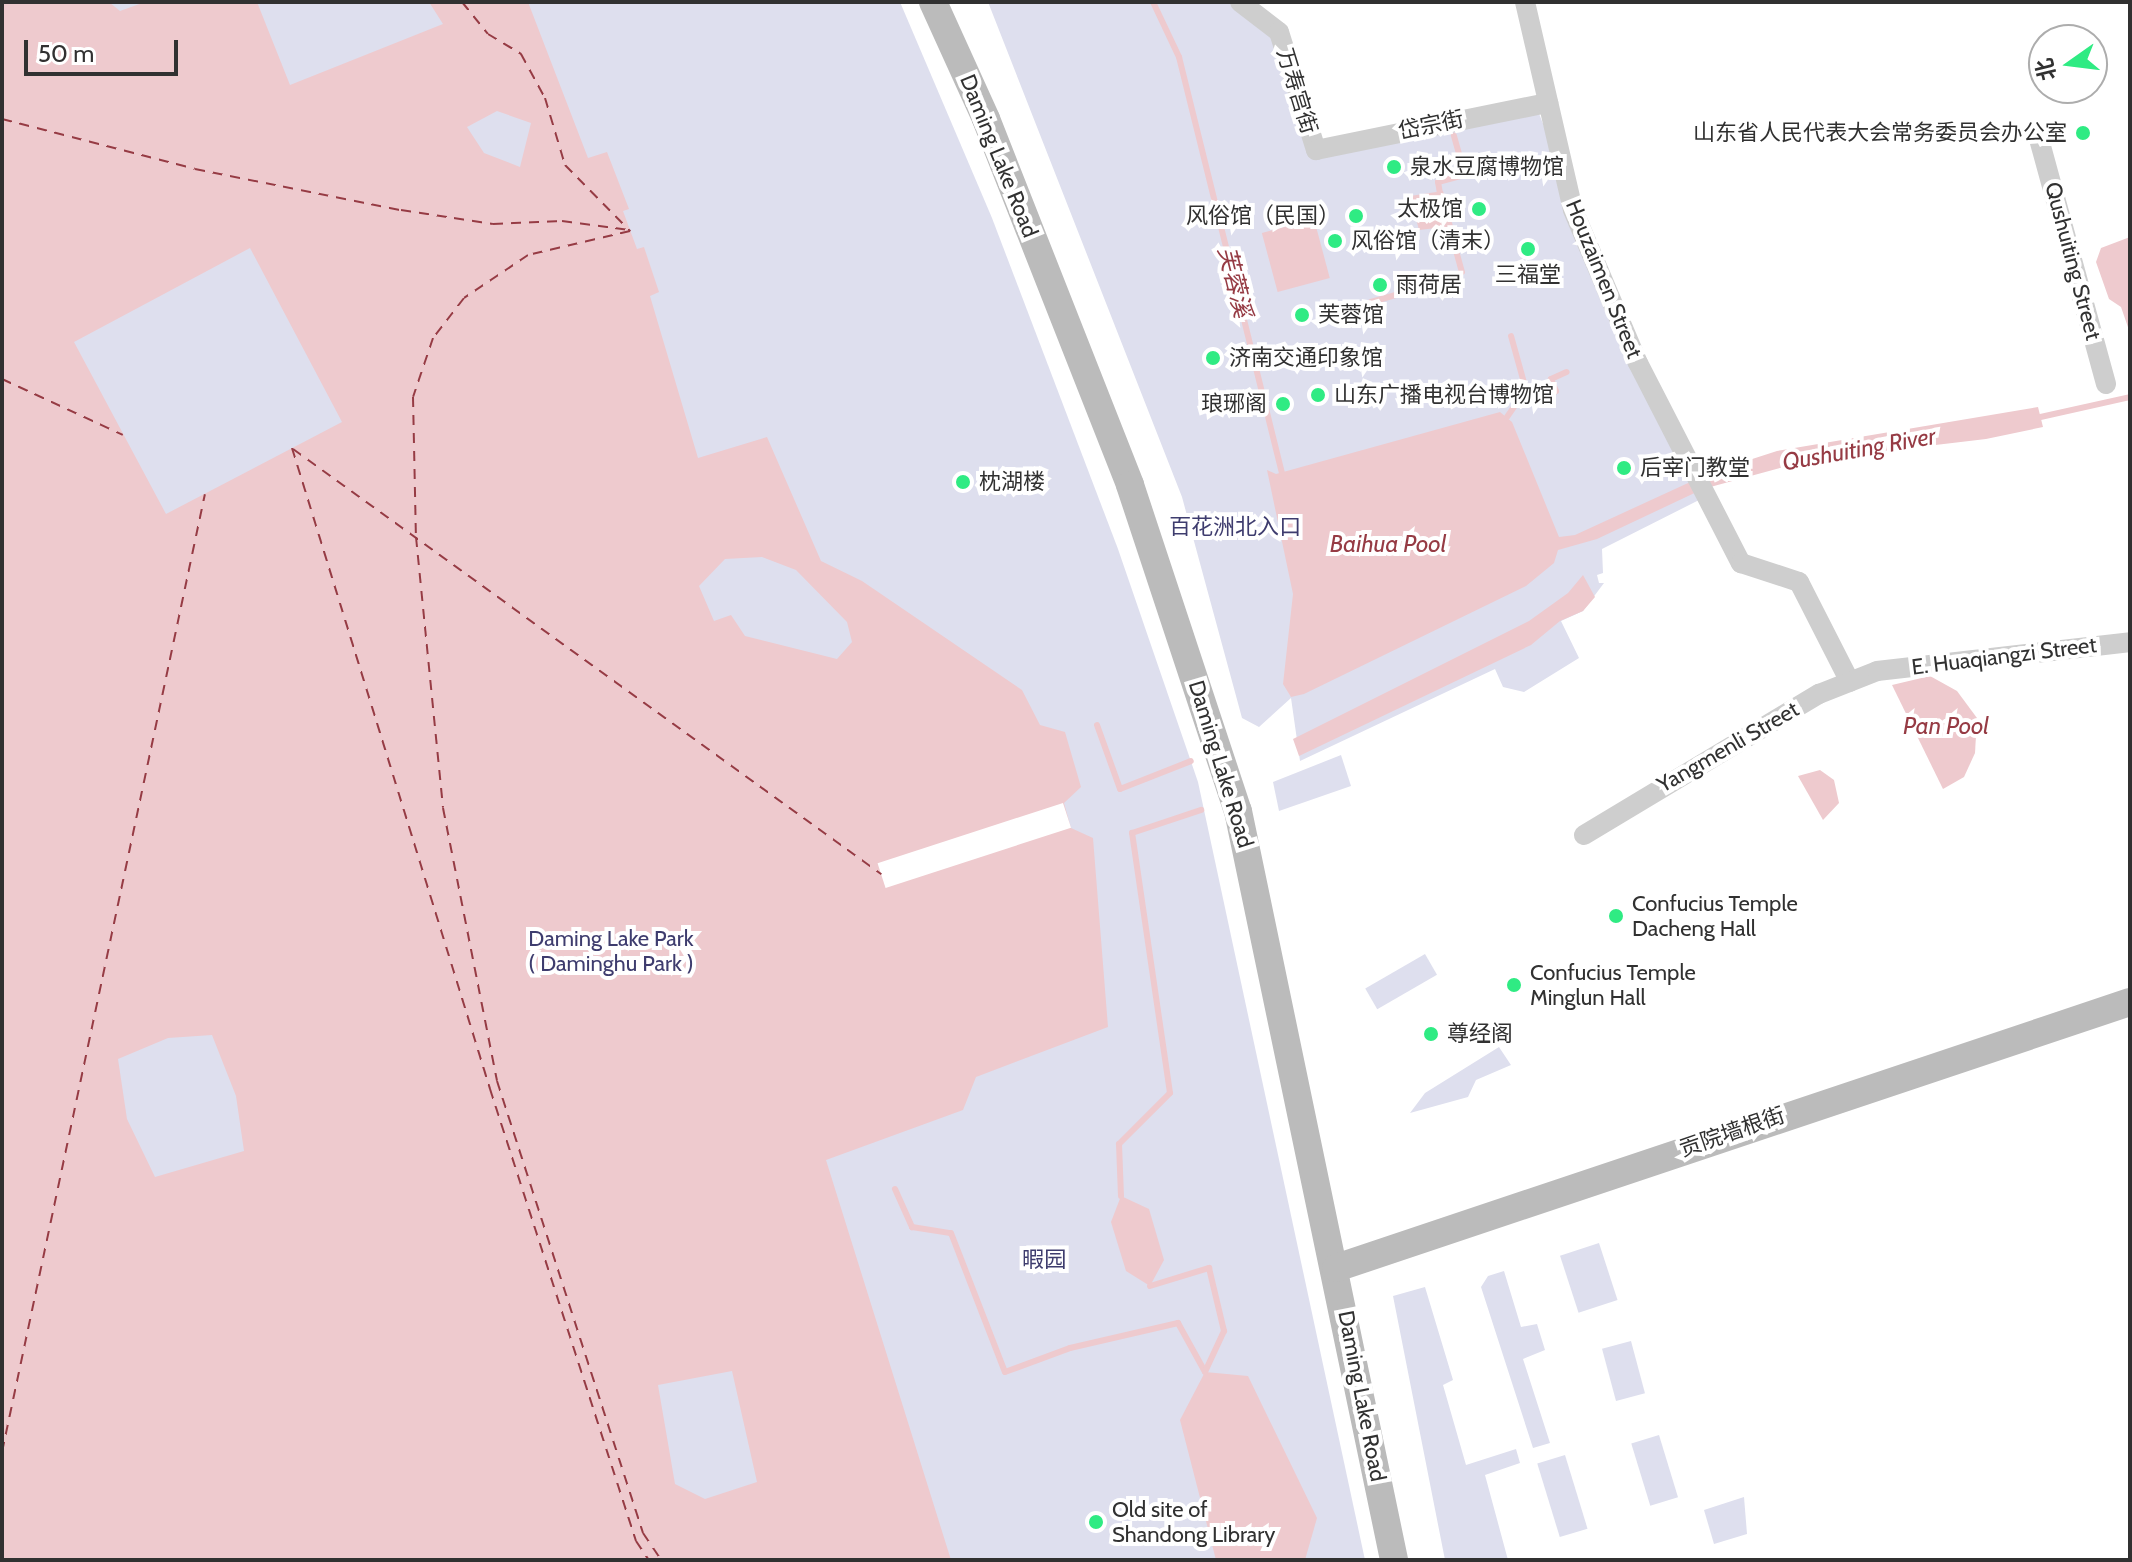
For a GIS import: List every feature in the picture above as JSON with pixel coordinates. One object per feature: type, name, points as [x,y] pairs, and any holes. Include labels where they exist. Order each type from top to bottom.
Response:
[{"type":"main road","name":"Daming Lake Road","points":[[933,2],[986,119],[1130,485],[1238,811],[1412,1560]]},
{"type":"main road","name":"Daming Lake Road","points":[[954,2],[1103,372],[1207,661],[1270,879],[1345,1266],[1394,1560]]},
{"type":"main road","name":"贡院墙根街","points":[[1345,1266],[1863,1088],[2130,1002]]},
{"type":"street","name":"万寿宫街","points":[[1240,2],[1279,32],[1316,150]]},
{"type":"street","name":"Houzaimen Street","points":[[1525,2],[1573,210],[1638,363],[1741,563],[1799,582],[1850,682]]},
{"type":"street","name":"岱宗街","points":[[1316,150],[1548,103]]},
{"type":"street","name":"Qushuiting Street","points":[[2039,139],[2106,384]]},
{"type":"street","name":"E. Huaqiangzi Street","points":[[1877,671],[2130,642]]},
{"type":"street","name":"Yangmenli Street","points":[[1584,835],[1819,694],[1877,671]]},
{"type":"green space","name":"Daming Lake Park ( Daminghu Park )","points":[[2,2],[900,2],[992,218],[1118,549],[1198,782],[1365,1560],[2,1560]]},
{"type":"green space","name":"百花洲北入口","points":[[988,2],[1240,2],[1279,32],[1316,150],[1538,111],[1631,349],[1703,498],[1602,549],[1603,573],[1597,575],[1599,583],[1604,583],[1583,611],[1561,621],[1579,658],[1524,692],[1503,687],[1495,669],[1300,761],[1291,698],[1259,727],[1242,718],[1182,497]]},
{"type":"green space","points":[[1341,755],[1351,786],[1279,811],[1273,782]]},
{"type":"green space","points":[[1425,954],[1437,975],[1377,1009],[1365,988]]},
{"type":"green space","points":[[1499,1047],[1511,1065],[1476,1080],[1468,1097],[1410,1113],[1425,1093]]},
{"type":"green space","points":[[1599,1243],[1618,1300],[1579,1313],[1560,1256]]},
{"type":"green space","points":[[1504,1271],[1521,1327],[1537,1324],[1545,1350],[1523,1359],[1550,1443],[1533,1448],[1481,1287],[1488,1276]]},
{"type":"green space","points":[[1425,1287],[1453,1380],[1443,1385],[1466,1465],[1516,1449],[1520,1463],[1485,1475],[1508,1560],[1445,1560],[1393,1296]]},
{"type":"green space","points":[[1631,1341],[1645,1393],[1616,1401],[1602,1349]]},
{"type":"green space","points":[[1659,1435],[1678,1497],[1650,1506],[1631,1443]]},
{"type":"green space","points":[[1565,1455],[1588,1529],[1560,1537],[1537,1463]]},
{"type":"green space","points":[[1744,1497],[1747,1534],[1714,1544],[1704,1510]]},
{"type":"water","name":"Daming Lake Park ( Daminghu Park )","points":[[2,2],[109,2],[120,11],[145,2],[257,2],[290,85],[443,24],[429,2],[528,2],[588,158],[607,152],[629,209],[623,211],[637,249],[644,247],[659,292],[650,296],[698,458],[767,437],[821,561],[862,581],[1022,690],[1040,725],[1065,732],[1081,787],[1064,803],[1071,828],[1093,838],[1108,1027],[976,1077],[963,1110],[826,1160],[951,1560],[2,1560]],"holes":[[[497,111],[531,123],[520,167],[484,153],[467,127]],[[250,248],[342,422],[166,514],[74,342]],[[762,557],[796,570],[847,622],[852,642],[837,659],[745,636],[731,615],[714,621],[699,586],[725,559]],[[212,1035],[236,1096],[244,1151],[155,1177],[127,1119],[118,1059],[168,1038]],[[732,1371],[757,1482],[705,1499],[675,1484],[658,1385]]]},
{"type":"water","points":[[1443,191],[1453,226],[1419,230],[1410,196]]},
{"type":"water","points":[[1314,219],[1330,278],[1278,292],[1262,233]]},
{"type":"water","points":[[2130,237],[2130,333],[2121,307],[2109,299],[2096,262],[2101,248]]},
{"type":"water","name":"Baihua Pool","points":[[2038,407],[2043,427],[1986,439],[1809,460],[1703,489],[1597,539],[1558,550],[1554,563],[1526,586],[1304,694],[1291,697],[1283,684],[1293,594],[1267,470],[1276,474],[1500,412],[1512,422],[1559,537],[1575,535],[1712,472],[1777,451]]},
{"type":"water","points":[[1583,575],[1595,597],[1583,611],[1560,621],[1531,645],[1299,756],[1293,739],[1529,621],[1568,593]]},
{"type":"water","name":"Pan Pool","points":[[1930,676],[1957,691],[1977,718],[1975,753],[1964,777],[1943,789],[1892,685]]},
{"type":"water","points":[[1820,770],[1834,780],[1839,803],[1823,820],[1798,776]]},
{"type":"water","points":[[1121,1196],[1149,1209],[1164,1260],[1150,1286],[1126,1271],[1111,1222]]},
{"type":"water","points":[[1205,1372],[1248,1376],[1317,1518],[1305,1560],[1216,1560],[1180,1420]]},
{"type":"pier","points":[[1063,803],[1071,828],[886,888],[878,863]]},
{"type":"waterway","name":"芙蓉溪","points":[[1153,2],[1179,57],[1282,472]]},
{"type":"waterway","points":[[1441,199],[1438,182],[1465,175],[1454,136]]},
{"type":"waterway","points":[[1448,222],[1462,272]]},
{"type":"waterway","points":[[1371,302],[1449,280]]},
{"type":"waterway","points":[[1507,417],[1526,390],[1511,336]]},
{"type":"waterway","points":[[1524,399],[1534,401],[1556,391],[1551,379],[1567,372]]},
{"type":"waterway","name":"Qushuiting River","points":[[2036,418],[2130,397]]},
{"type":"waterway","points":[[1097,725],[1120,789],[1191,761]]},
{"type":"waterway","points":[[1121,1196],[1119,1144],[1170,1093],[1132,833],[1201,810]]},
{"type":"waterway","points":[[895,1189],[912,1227],[951,1233],[1005,1372],[1070,1348],[1178,1323],[1205,1372]]},
{"type":"waterway","points":[[1150,1286],[1209,1268],[1224,1331],[1205,1372]]},
{"type":"ferry route","points":[[462,2],[488,34],[521,54],[545,98],[565,165],[630,231],[528,255],[464,298],[433,338],[413,397],[416,537],[443,808],[497,1081],[643,1533],[661,1560]]},
{"type":"ferry route","points":[[2,119],[195,169],[401,210],[493,224],[562,221],[629,230]]},
{"type":"ferry route","points":[[2,379],[123,435]]},
{"type":"ferry route","points":[[292,448],[490,1089],[636,1541],[649,1560]]},
{"type":"ferry route","points":[[293,449],[881,874]]},
{"type":"ferry route","points":[[2,1452],[205,494]]},
{"type":"place","name":"山东省人民代表大会常务委员会办公室","points":[[2083,133]]},
{"type":"place","name":"泉水豆腐博物馆","points":[[1394,167]]},
{"type":"place","name":"太极馆","points":[[1479,209]]},
{"type":"place","name":"风俗馆（民国）","points":[[1356,216]]},
{"type":"place","name":"风俗馆（清末）","points":[[1335,241]]},
{"type":"place","name":"三福堂","points":[[1528,249]]},
{"type":"place","name":"雨荷居","points":[[1380,285]]},
{"type":"place","name":"芙蓉馆","points":[[1302,315]]},
{"type":"place","name":"济南交通印象馆","points":[[1213,358]]},
{"type":"place","name":"山东广播电视台博物馆","points":[[1318,395]]},
{"type":"place","name":"琅琊阁","points":[[1283,404]]},
{"type":"place","name":"后宰门教堂","points":[[1624,468]]},
{"type":"place","name":"枕湖楼","points":[[963,482]]},
{"type":"place","name":"Confucius Temple Dacheng Hall","points":[[1616,916]]},
{"type":"place","name":"Confucius Temple Minglun Hall","points":[[1514,985]]},
{"type":"place","name":"尊经阁","points":[[1431,1034]]},
{"type":"place","name":"Old site of Shandong Library","points":[[1096,1522]]},
{"type":"park label","name":"暇园","points":[[1044,1260]]}]
